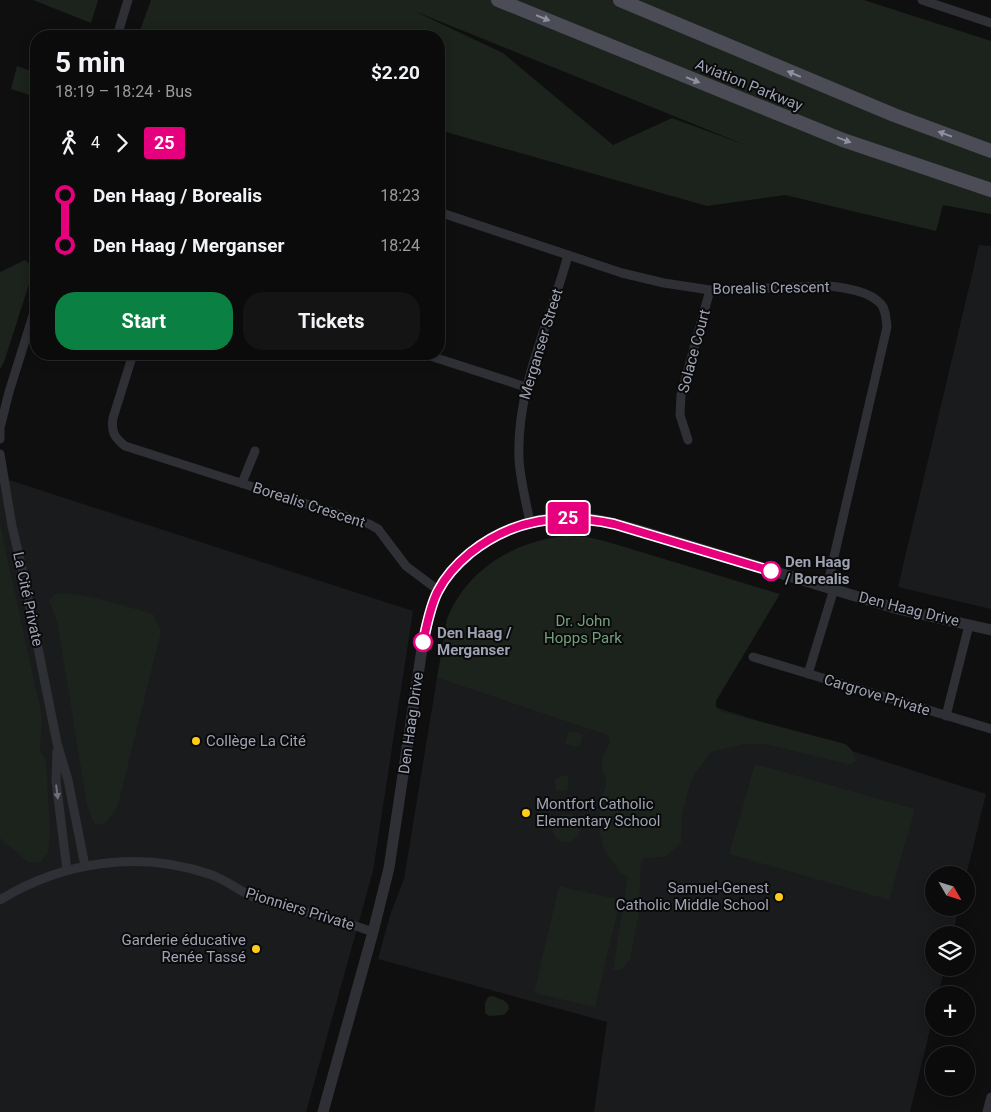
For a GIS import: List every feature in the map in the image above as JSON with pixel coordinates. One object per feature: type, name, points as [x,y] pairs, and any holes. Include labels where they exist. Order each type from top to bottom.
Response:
[{"type":"main road","name":"Aviation Parkway","points":[[498,0],[843,140],[991,190]]},
{"type":"main road","name":"Aviation Parkway","points":[[620,0],[894,115],[991,151]]},
{"type":"street","points":[[119,30],[128,0]]},
{"type":"street","points":[[925,0],[991,22]]},
{"type":"street","name":"Borealis Crescent","points":[[445,214],[622,273],[664,283],[710,290],[829,286],[844,288],[871,297],[881,305],[887,327],[830,588]]},
{"type":"street","name":"Merganser Street","points":[[530,522],[519,460],[520,420],[526,387],[568,255]]},
{"type":"street","name":"Solace Court","points":[[688,440],[680,415],[681,395],[710,290]]},
{"type":"street","points":[[0,438],[0,428],[9,392],[30,325]]},
{"type":"street","name":"Borealis Crescent","points":[[130,360],[111,428],[114,437],[125,446],[369,524],[378,529],[406,566],[438,590]]},
{"type":"street","points":[[443,360],[526,387]]},
{"type":"street","name":"Borealis Crescent","points":[[242,483],[255,451]]},
{"type":"street","name":"La Cité Private","points":[[0,454],[12,526],[24,573],[57,744],[68,780],[85,866]]},
{"type":"street","name":"Den Haag Drive","points":[[323,1112],[373,932],[391,855],[423,642],[432,605],[438,590],[455,568],[482,544],[500,533],[530,522],[570,518],[589,519],[614,524],[898,609],[991,630]]},
{"type":"street","name":"Cargrove Private","points":[[808,674],[830,588]]},
{"type":"street","name":"Cargrove Private","points":[[946,716],[969,625]]},
{"type":"street","name":"Cargrove Private","points":[[753,657],[991,729]]},
{"type":"street","name":"La Cité Private","points":[[57,744],[56,781],[67,870]]},
{"type":"street","name":"Pionniers Private","points":[[0,900],[36,881],[67,870],[109,862],[140,861],[185,868],[219,878],[258,899],[334,919],[373,932]]},
{"type":"street","points":[[988,1112],[991,1097]]},
{"type":"shaded area","points":[[979,245],[991,246],[991,609],[898,587]]},
{"type":"shaded area","name":"Collège La Cité","points":[[0,477],[413,611],[373,871],[306,1112],[0,1112]]},
{"type":"shaded area","name":"Samuel-Genest Catholic Middle School","points":[[437,678],[647,747],[658,690],[986,794],[968,866],[925,866],[925,916],[957,916],[954,926],[925,926],[925,976],[943,976],[940,986],[925,986],[925,1036],[928,1036],[910,1112],[594,1112],[607,1022],[378,959],[391,912],[404,879]]},
{"type":"green space","points":[[33,0],[98,0],[91,23]]},
{"type":"green space","points":[[151,0],[864,0],[991,41],[991,214],[943,205],[936,231],[785,195],[707,206],[445,132],[445,30],[140,30]],"holes":[[[414,11],[748,146],[672,118],[613,145],[503,53]]]},
{"type":"green space","points":[[17,66],[30,71],[30,95],[11,89]]},
{"type":"green space","points":[[25,260],[30,264],[30,281],[4,362],[0,369],[0,272]]},
{"type":"green space","points":[[0,524],[42,717],[40,751],[46,760],[50,831],[48,853],[40,862],[29,863],[0,838]]},
{"type":"green space","name":"Dr. John Hopps Park","points":[[565,536],[587,537],[608,542],[780,594],[716,701],[716,707],[720,711],[845,744],[852,751],[856,761],[852,764],[847,764],[766,744],[745,744],[711,752],[695,773],[689,788],[682,815],[681,843],[665,857],[644,858],[641,863],[639,913],[630,960],[619,970],[613,970],[628,876],[621,874],[604,849],[600,835],[599,805],[606,785],[606,777],[602,771],[602,757],[610,742],[608,735],[437,678],[447,619],[455,602],[466,586],[494,561],[510,552],[528,544]]},
{"type":"green space","points":[[57,593],[92,598],[153,614],[161,632],[118,805],[106,823],[95,825],[87,805],[57,621],[49,600]]},
{"type":"green space","points":[[569,732],[578,732],[583,735],[580,746],[576,747],[565,744]]},
{"type":"green space","points":[[755,764],[915,809],[889,900],[729,854]]},
{"type":"green space","points":[[562,775],[568,777],[569,784],[567,790],[558,791],[554,780]]},
{"type":"green space","points":[[566,814],[576,818],[580,828],[576,838],[566,842],[556,838],[552,828],[556,818]]},
{"type":"green space","points":[[559,886],[620,900],[595,1007],[534,993]]},
{"type":"green space","points":[[492,996],[508,1004],[509,1009],[504,1015],[489,1016],[485,1013],[485,1003],[488,997]]},
{"type":"bus line","name":"25","points":[[423,642],[432,605],[438,590],[455,568],[487,540],[530,522],[570,518],[589,519],[614,524],[771,571]]},
{"type":"place","name":"Den Haag / Borealis","points":[[771,571]]},
{"type":"place","name":"Den Haag / Merganser","points":[[423,642]]},
{"type":"place","name":"Collège La Cité","points":[[196,741]]},
{"type":"place","name":"Montfort Catholic Elementary School","points":[[526,813]]},
{"type":"place","name":"Samuel-Genest Catholic Middle School","points":[[779,897]]},
{"type":"place","name":"Garderie éducative Renée Tassé","points":[[256,949]]}]
